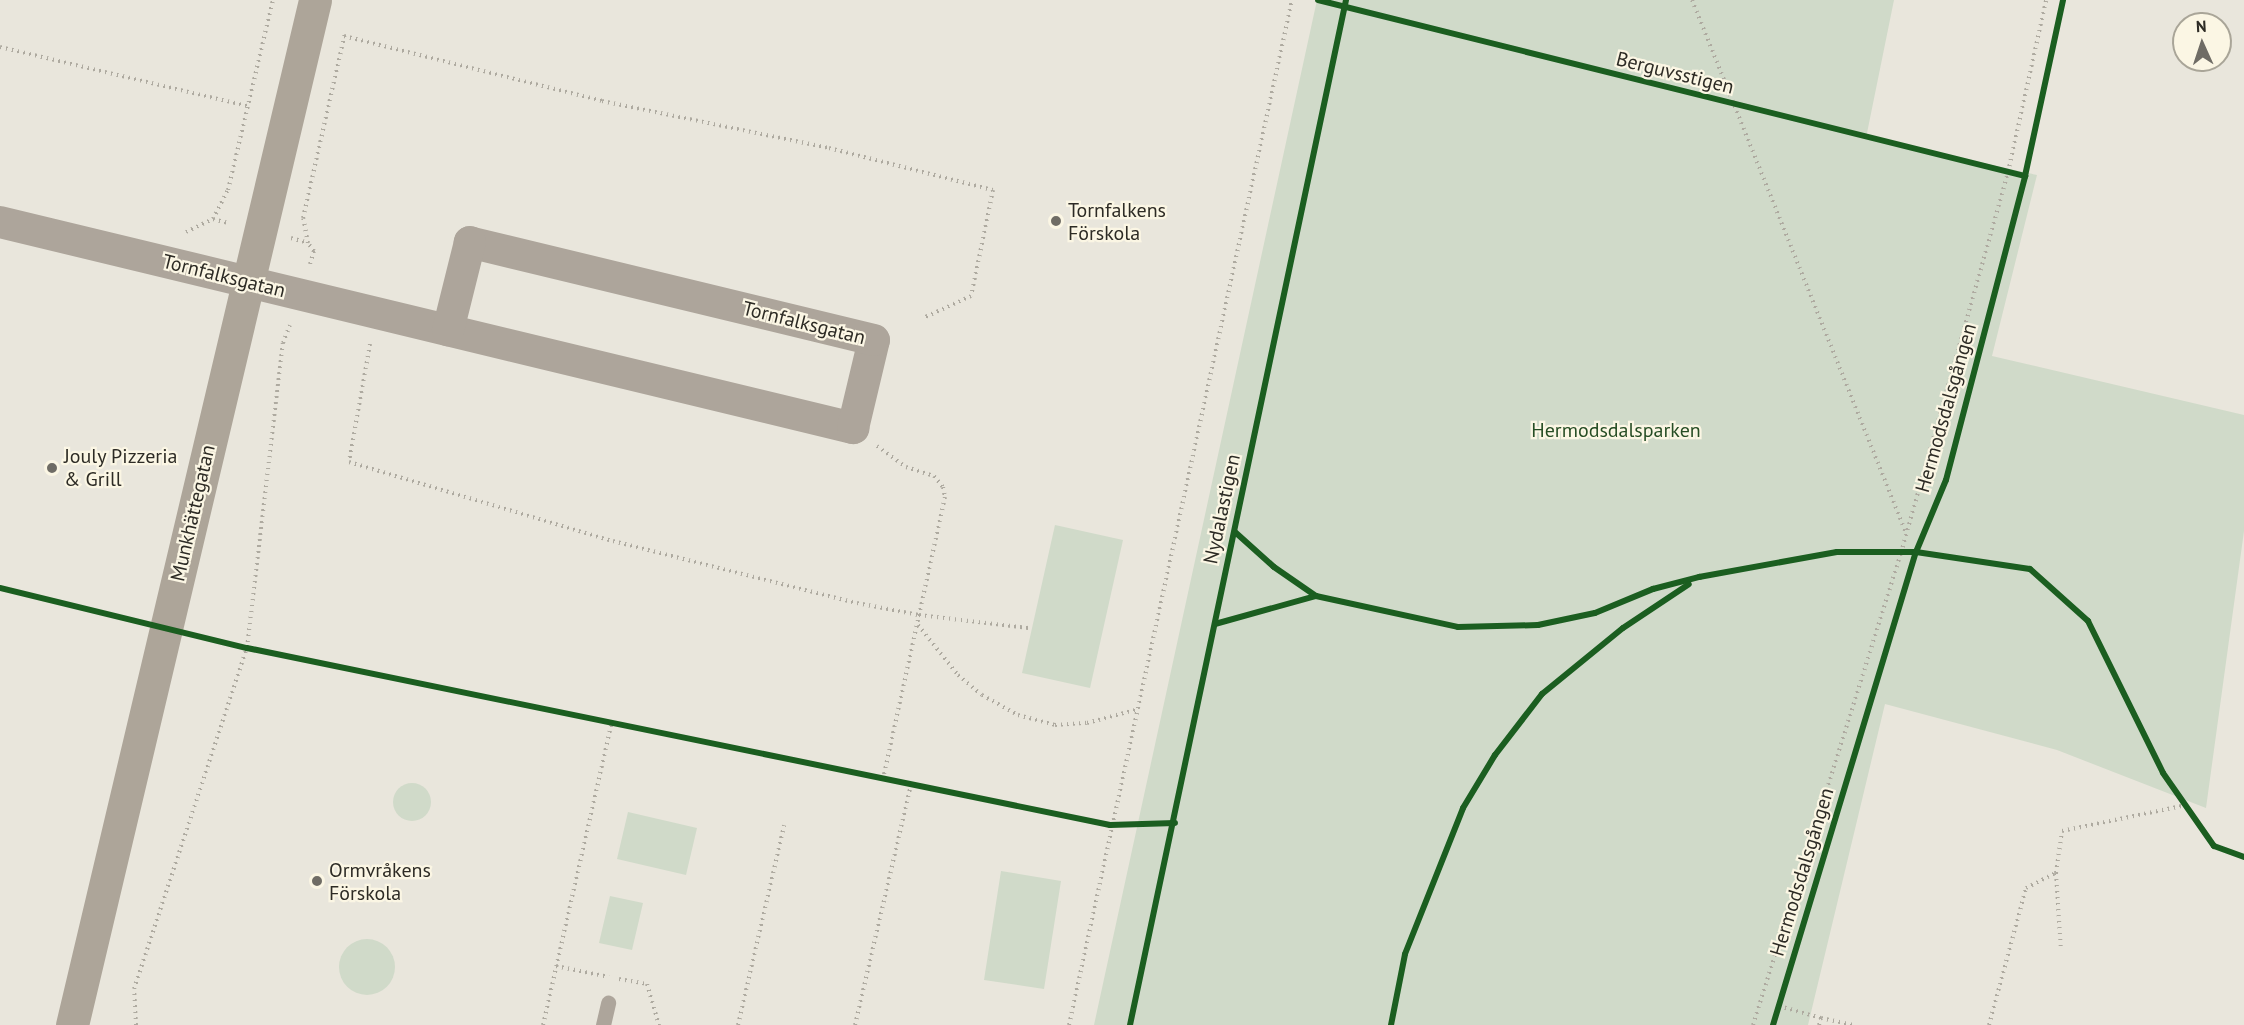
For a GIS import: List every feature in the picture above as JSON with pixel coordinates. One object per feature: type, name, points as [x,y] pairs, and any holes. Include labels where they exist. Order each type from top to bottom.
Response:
[{"type":"main road","name":"Munkhättegatan","points":[[72,1025],[315,0]]},
{"type":"street","name":"Tornfalksgatan","points":[[0,222],[853,428],[874,340],[470,242],[448,330]]},
{"type":"lane","points":[[603,1025],[608,1003]]},
{"type":"path","points":[[181,234],[213,219],[228,190],[273,0]]},
{"type":"path","points":[[1069,1025],[1135,710],[1292,0]]},
{"type":"path","points":[[1692,0],[1737,105],[1906,534]]},
{"type":"path","points":[[1753,1025],[1905,553],[1906,534],[2008,172],[2046,0]]},
{"type":"path","points":[[136,1025],[134,988],[247,648],[283,343],[314,251],[308,243],[303,218],[346,27]]},
{"type":"path","points":[[344,36],[602,101],[829,148],[993,190],[971,296],[923,318]]},
{"type":"path","points":[[0,47],[248,106]]},
{"type":"path","points":[[1996,170],[2016,174]]},
{"type":"path","points":[[371,337],[349,462],[613,541],[919,615],[1028,628]]},
{"type":"path","points":[[853,428],[906,467],[925,471],[943,487],[945,497],[883,779]]},
{"type":"path","points":[[1890,553],[1905,553]]},
{"type":"path","points":[[917,624],[958,675],[982,695],[1018,715],[1055,725],[1087,723],[1135,710]]},
{"type":"path","points":[[236,646],[258,651]]},
{"type":"path","points":[[600,720],[623,725]]},
{"type":"path","points":[[543,1025],[612,722]]},
{"type":"path","points":[[872,776],[892,781]]},
{"type":"path","points":[[902,782],[923,786]]},
{"type":"path","points":[[855,1025],[911,784]]},
{"type":"path","points":[[2180,797],[2191,813]]},
{"type":"path","points":[[2061,951],[2056,873],[2062,831],[2186,805]]},
{"type":"path","points":[[1098,823],[1121,825]]},
{"type":"path","points":[[738,1025],[784,825]]},
{"type":"path","points":[[1989,1025],[2026,888],[2056,873]]},
{"type":"path","points":[[1776,1015],[1782,994]]},
{"type":"path","points":[[1779,1006],[1853,1025]]},
{"type":"path","points":[[1819,1025],[1821,1018]]},
{"type":"green space","name":"Hermodsdalsparken","points":[[1317,0],[1894,0],[1866,138],[2037,175],[1992,356],[2244,415],[2244,531],[2206,808],[2057,750],[1885,704],[1808,1025],[1094,1025]]},
{"type":"green space","points":[[1055,525],[1123,540],[1090,688],[1022,673]]},
{"type":"green space","points":[[412,783],[419,784],[425,789],[430,795],[430,809],[425,815],[419,820],[412,821],[405,820],[399,815],[394,809],[393,802],[394,795],[399,789],[405,784]]},
{"type":"green space","points":[[628,812],[697,828],[686,875],[617,859]]},
{"type":"green space","points":[[1001,871],[1061,881],[1044,989],[984,980]]},
{"type":"green space","points":[[610,896],[643,903],[632,950],[599,943]]},
{"type":"green space","points":[[361,939],[373,939],[383,943],[391,951],[395,967],[391,983],[383,991],[373,995],[361,995],[351,991],[343,983],[339,973],[339,961],[343,951],[351,943]]},
{"type":"cycle path","name":"Berguvsstigen","points":[[1318,0],[2025,176]]},
{"type":"cycle path","name":"Nydalastigen","points":[[1130,1025],[1346,0]]},
{"type":"cycle path","name":"Hermodsdalsgången","points":[[1773,1025],[1916,552],[1946,480],[2025,176],[2063,0]]},
{"type":"cycle path","name":"Nydalastigen","points":[[1235,532],[1274,567],[1316,596]]},
{"type":"cycle path","points":[[1215,624],[1316,596],[1458,627],[1538,625],[1595,613],[1653,589],[1699,577],[1837,552],[1916,552],[2030,569],[2088,621],[2163,773],[2214,846],[2244,857]]},
{"type":"cycle path","points":[[1391,1025],[1405,954],[1463,808],[1495,755],[1542,694],[1623,628],[1689,584]]},
{"type":"cycle path","points":[[0,588],[247,648],[1110,825],[1175,823]]},
{"type":"place","name":"Tornfalkens Förskola","points":[[1056,221]]},
{"type":"place","name":"Jouly Pizzeria & Grill","points":[[52,468]]},
{"type":"place","name":"Ormvråkens Förskola","points":[[317,881]]}]
